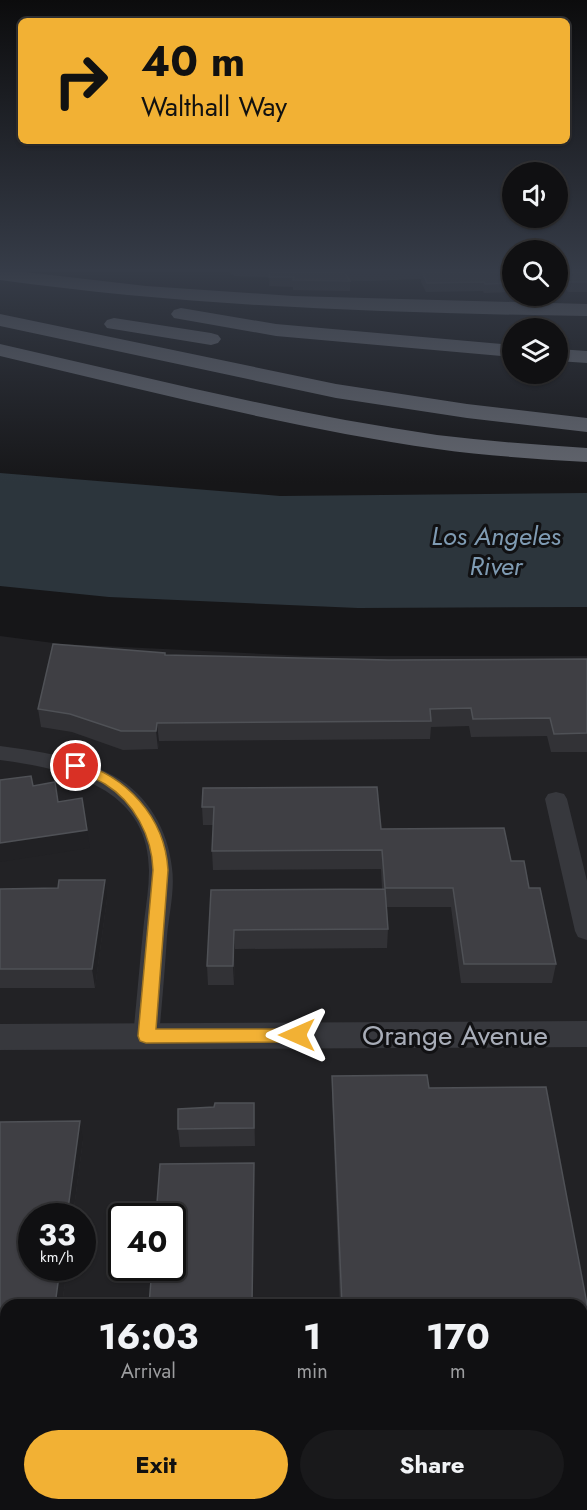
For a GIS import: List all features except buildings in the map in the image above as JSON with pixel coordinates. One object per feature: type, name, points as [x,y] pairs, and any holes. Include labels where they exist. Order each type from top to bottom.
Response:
[{"type":"highway","points":[[15,342],[344,419],[552,453]]},
{"type":"highway","points":[[104,342],[302,385],[525,419],[587,425]]},
{"type":"highway","points":[[261,342],[406,352],[502,351]]},
{"type":"highway","points":[[350,342],[406,352],[502,346]]},
{"type":"highway","points":[[568,346],[587,347]]},
{"type":"highway","points":[[0,350],[373,433],[505,452],[587,455]]},
{"type":"highway","points":[[568,356],[587,357]]},
{"type":"highway","points":[[482,368],[502,369]]},
{"type":"highway","points":[[568,374],[587,375]]},
{"type":"highway","points":[[409,402],[587,415]]},
{"type":"street","points":[[0,753],[58,762],[109,780],[123,791],[147,819],[160,853],[161,870],[146,1036]]},
{"type":"street","points":[[556,799],[587,931]]},
{"type":"street","name":"Orange Avenue","points":[[0,1037],[587,1034]]},
{"type":"shaded area","points":[[0,636],[61,644],[306,656],[587,656],[587,1299],[0,1299]]},
{"type":"water","name":"Los Angeles River","points":[[0,473],[280,496],[587,493],[587,607],[358,608],[109,597],[0,586]]},
{"type":"route","points":[[76,766],[109,780],[135,803],[147,819],[160,853],[161,870],[146,1036],[297,1035]]}]
